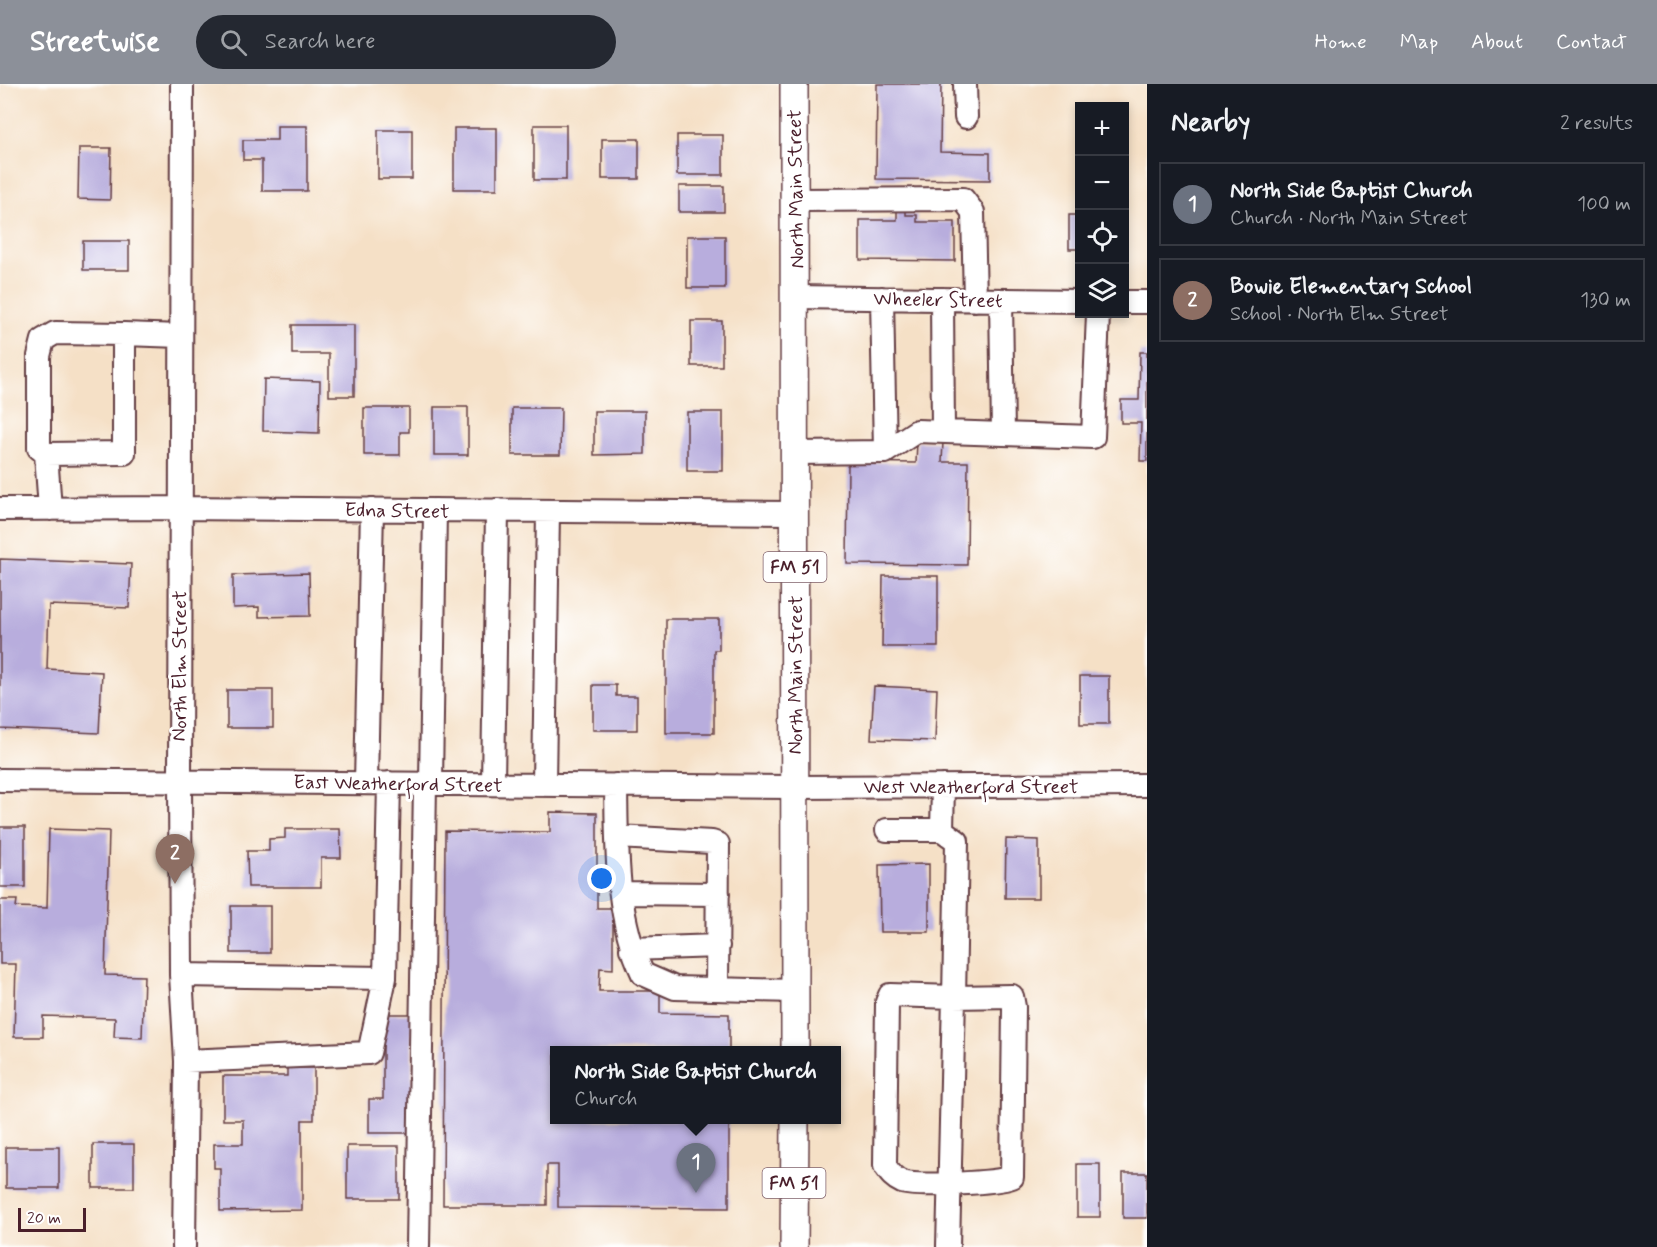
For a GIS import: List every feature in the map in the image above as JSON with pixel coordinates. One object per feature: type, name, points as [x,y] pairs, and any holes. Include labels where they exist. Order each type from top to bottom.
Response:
[{"type":"main road","name":"North Main Street","points":[[794,84],[795,1046]]},
{"type":"main road","name":"FM 51","points":[[794,1247],[795,1124]]},
{"type":"street","name":"North Elm Street","points":[[182,84],[179,508],[181,975],[186,1061],[184,1247]]},
{"type":"street","points":[[965,84],[966,117]]},
{"type":"street","points":[[795,200],[963,199],[973,212],[975,300]]},
{"type":"street","name":"Wheeler Street","points":[[796,297],[1075,301]]},
{"type":"street","points":[[882,298],[885,452]]},
{"type":"street","points":[[942,299],[942,432]]},
{"type":"street","points":[[1001,300],[1003,434]]},
{"type":"street","points":[[1129,302],[1147,302]]},
{"type":"street","points":[[795,453],[885,452],[916,431],[1093,437],[1098,318]]},
{"type":"street","points":[[124,334],[123,453],[46,454],[39,448],[39,356],[42,340],[55,333],[124,334],[180,336]]},
{"type":"street","points":[[46,454],[50,509]]},
{"type":"street","name":"Edna Street","points":[[0,509],[179,508],[795,513]]},
{"type":"street","points":[[366,782],[372,509]]},
{"type":"street","points":[[418,1247],[435,510]]},
{"type":"street","points":[[493,784],[497,510]]},
{"type":"street","points":[[544,784],[548,511]]},
{"type":"street","name":"East Weatherford Street","points":[[0,780],[180,780],[795,788]]},
{"type":"street","points":[[186,1061],[369,1053],[385,978],[389,783]]},
{"type":"street","points":[[616,785],[617,872],[631,949],[643,974],[675,988],[795,992]]},
{"type":"street","name":"West Weatherford Street","points":[[795,788],[1147,785]]},
{"type":"street","points":[[942,830],[943,786]]},
{"type":"street","points":[[887,830],[942,830],[957,842],[948,1247]]},
{"type":"street","points":[[616,837],[718,844],[717,989]]},
{"type":"street","points":[[621,893],[718,894]]},
{"type":"street","points":[[631,949],[718,946]]},
{"type":"street","points":[[181,975],[385,978]]},
{"type":"street","points":[[890,995],[954,997],[1012,996],[1012,1177],[999,1182],[905,1183],[893,1177],[885,1166],[887,1002],[890,995]]},
{"type":"building","points":[[877,84],[941,84],[940,152],[990,153],[990,180],[876,179]]},
{"type":"building","points":[[534,125],[566,125],[566,180],[534,180]]},
{"type":"building","points":[[277,126],[307,126],[307,191],[262,191],[262,160],[243,160],[243,140],[277,140]]},
{"type":"building","points":[[454,128],[497,128],[497,189],[454,189]]},
{"type":"building","points":[[378,130],[412,130],[412,179],[378,179]]},
{"type":"building","points":[[677,135],[723,135],[723,175],[677,175]]},
{"type":"building","points":[[602,139],[639,139],[639,179],[602,179]]},
{"type":"building","points":[[79,148],[111,148],[110,200],[78,199]]},
{"type":"building","points":[[679,186],[724,186],[724,212],[679,212]]},
{"type":"building","points":[[897,209],[906,209],[906,215],[917,215],[917,222],[955,222],[955,261],[860,260],[860,220],[897,220]]},
{"type":"building","points":[[1069,215],[1075,215],[1075,249],[1069,249]]},
{"type":"building","points":[[687,236],[725,236],[725,288],[687,288]]},
{"type":"building","points":[[83,241],[129,241],[129,270],[83,270]]},
{"type":"building","points":[[691,321],[722,321],[722,366],[691,366]]},
{"type":"building","points":[[292,325],[354,325],[354,396],[329,396],[329,354],[292,354]]},
{"type":"building","points":[[1140,352],[1147,352],[1147,461],[1140,461],[1141,423],[1121,423],[1121,400],[1139,400]]},
{"type":"building","points":[[264,379],[320,381],[319,433],[263,431]]},
{"type":"building","points":[[434,407],[468,407],[468,455],[434,455]]},
{"type":"building","points":[[364,408],[409,408],[409,432],[400,432],[400,455],[364,455]]},
{"type":"building","points":[[512,408],[561,408],[560,455],[512,455]]},
{"type":"building","points":[[594,411],[645,411],[645,454],[594,455]]},
{"type":"building","points":[[687,412],[723,412],[723,471],[687,471]]},
{"type":"building","points":[[917,442],[943,442],[942,462],[968,462],[967,565],[847,564],[848,462],[916,463]]},
{"type":"building","points":[[0,559],[131,564],[129,608],[49,605],[47,669],[102,672],[99,733],[0,729]]},
{"type":"building","points":[[309,573],[310,616],[259,617],[259,607],[233,608],[233,575]]},
{"type":"building","points":[[883,576],[938,576],[938,647],[882,647]]},
{"type":"building","points":[[666,619],[719,619],[719,650],[714,650],[714,733],[666,733]]},
{"type":"building","points":[[1080,676],[1109,676],[1109,724],[1080,724]]},
{"type":"building","points":[[593,685],[616,685],[616,696],[637,696],[637,730],[593,730]]},
{"type":"building","points":[[874,686],[937,689],[935,741],[871,739]]},
{"type":"building","points":[[227,690],[273,690],[273,728],[227,728]]},
{"type":"building","points":[[550,812],[597,813],[597,908],[613,908],[613,969],[600,968],[599,991],[660,991],[660,1013],[729,1014],[729,1046],[550,1046],[550,1124],[729,1124],[729,1208],[558,1207],[558,1165],[547,1165],[547,1205],[443,1205],[445,831],[550,832]]},
{"type":"building","points":[[0,827],[25,827],[25,887],[0,887]]},
{"type":"building","points":[[49,829],[109,831],[105,975],[144,976],[142,1038],[114,1037],[115,1018],[43,1016],[43,1037],[14,1037],[16,964],[0,964],[0,900],[17,900],[16,907],[47,908]]},
{"type":"building","points":[[285,829],[340,829],[341,858],[321,858],[321,887],[248,887],[247,851],[269,851],[269,839],[285,838]]},
{"type":"building","points":[[1006,839],[1039,840],[1039,898],[1005,898]]},
{"type":"building","points":[[929,864],[929,932],[880,932],[879,865]]},
{"type":"building","points":[[231,906],[270,906],[270,953],[231,953]]},
{"type":"building","points":[[383,1014],[412,1014],[412,1133],[369,1133],[369,1099],[383,1099]]},
{"type":"building","points":[[287,1068],[314,1068],[314,1120],[302,1120],[302,1210],[220,1211],[220,1168],[214,1168],[214,1144],[243,1144],[243,1120],[223,1120],[223,1076],[287,1076]]},
{"type":"building","points":[[93,1144],[134,1144],[134,1188],[93,1188]]},
{"type":"building","points":[[347,1146],[399,1146],[399,1199],[347,1199]]},
{"type":"building","points":[[6,1147],[59,1147],[59,1188],[6,1188]]},
{"type":"building","points":[[1077,1164],[1100,1164],[1100,1217],[1077,1217]]},
{"type":"building","points":[[1123,1173],[1147,1173],[1147,1218],[1123,1218]]},
{"type":"place","name":"Bowie Elementary School","points":[[175,884]]},
{"type":"place","name":"North Side Baptist Church","points":[[696,1193]]}]
